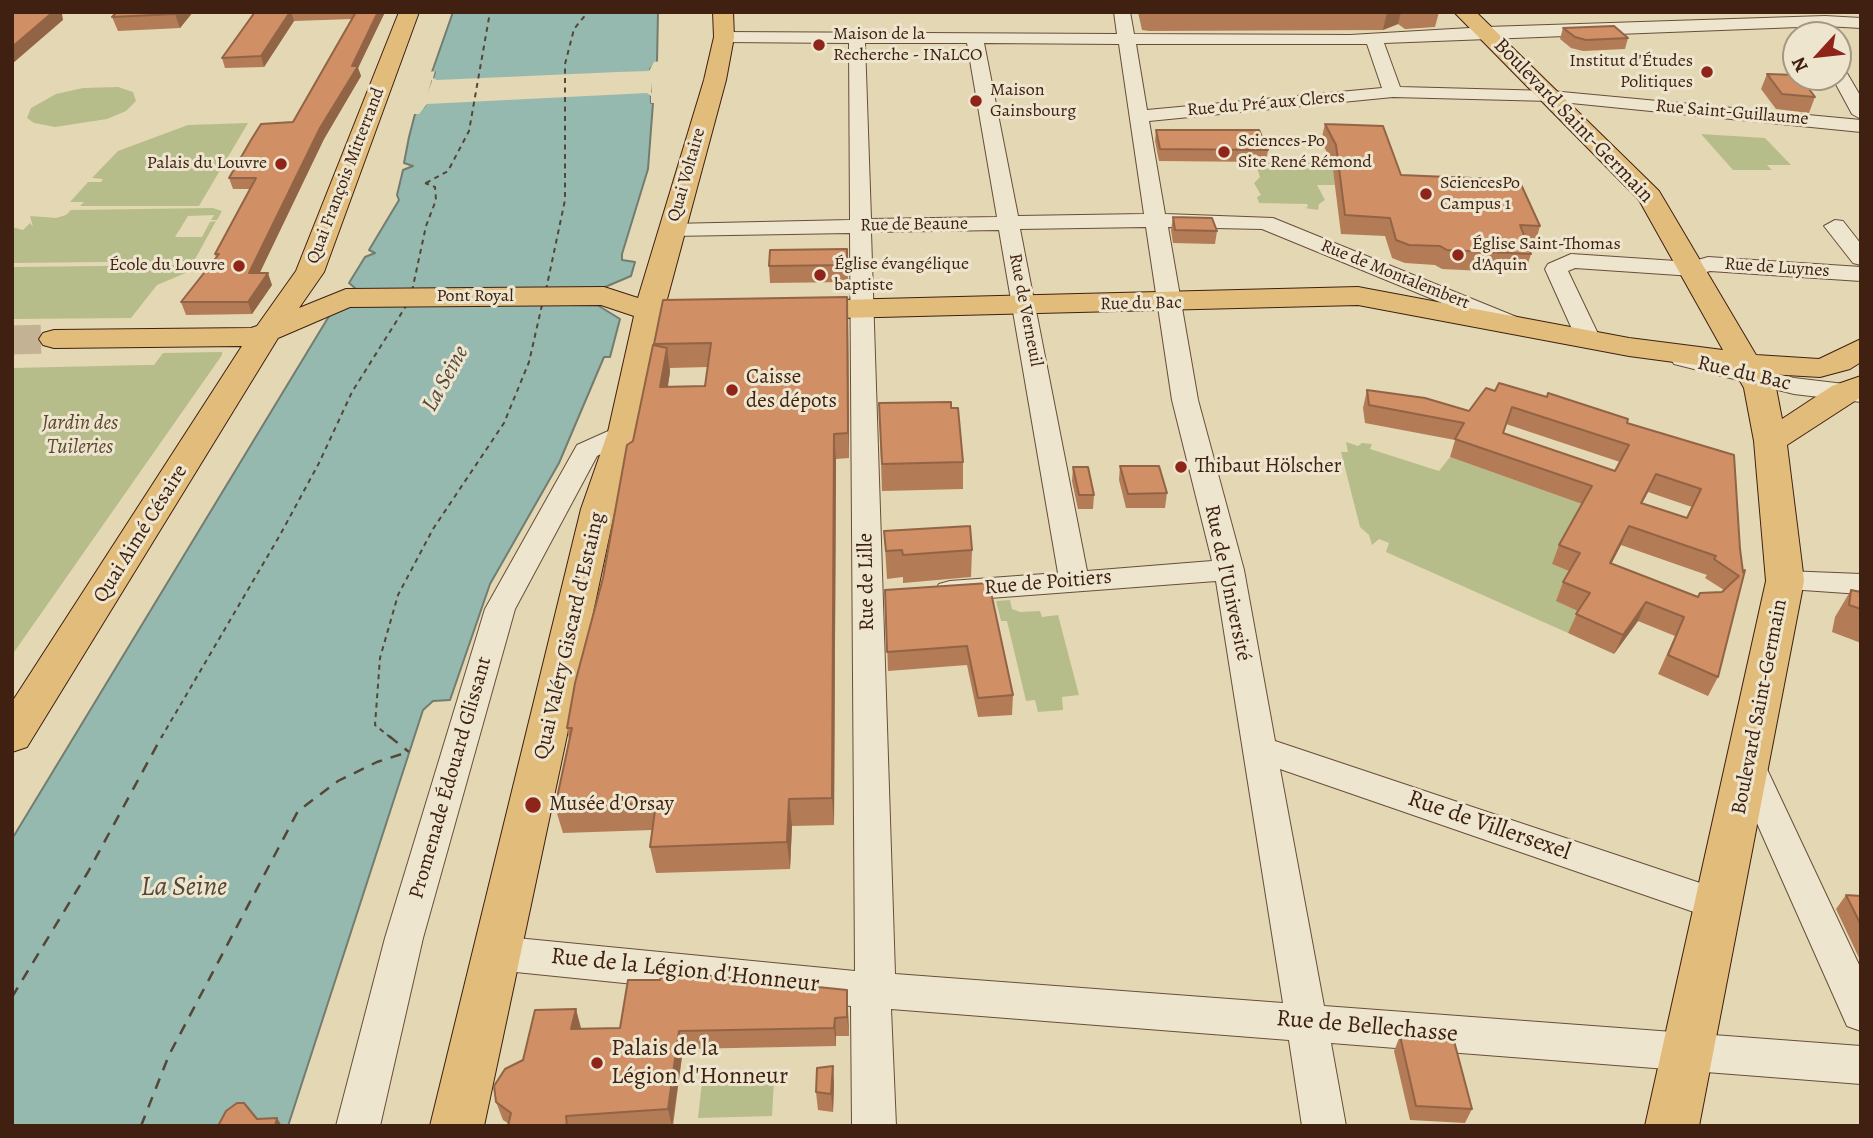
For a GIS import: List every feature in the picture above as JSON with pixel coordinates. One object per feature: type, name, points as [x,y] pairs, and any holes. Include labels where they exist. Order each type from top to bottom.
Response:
[{"type":"main road","name":"Quai François Mitterrand","points":[[327,293],[409,12]]},
{"type":"main road","name":"Boulevard Saint-Germain","points":[[1464,12],[1650,196],[1760,388],[1770,442],[1785,581],[1749,767],[1672,1126]]},
{"type":"main road","name":"Quai Voltaire","points":[[658,276],[715,79],[723,25]]},
{"type":"main road","name":"Pont Royal","points":[[54,339],[255,337],[268,332],[327,293],[626,300],[658,276]]},
{"type":"main road","name":"Rue du Bac","points":[[626,300],[756,310],[1168,303],[1358,296],[1750,369]]},
{"type":"main road","name":"Quai Valéry Giscard d'Estaing","points":[[457,1126],[598,509],[624,432],[626,300]]},
{"type":"main road","name":"Quai Aimé Césaire","points":[[12,736],[268,332]]},
{"type":"main road","points":[[1750,369],[1821,368],[1839,363],[1861,348]]},
{"type":"main road","points":[[1770,442],[1856,397]]},
{"type":"street","points":[[723,25],[857,37],[975,39],[1125,26],[1374,40],[1486,32],[1782,24]]},
{"type":"street","name":"Rue de l'Université","points":[[1125,26],[1185,400],[1229,570],[1324,1126]]},
{"type":"street","name":"Rue de Lille","points":[[857,37],[862,309],[893,596],[873,990],[874,1126]]},
{"type":"street","name":"Rue de Verneuil","points":[[975,39],[1074,580]]},
{"type":"street","points":[[1374,40],[1393,92]]},
{"type":"street","points":[[1848,91],[1861,114]]},
{"type":"street","name":"Rue du Pré aux Clercs","points":[[1139,116],[1393,92]]},
{"type":"street","name":"Rue Saint-Guillaume","points":[[1393,92],[1550,96],[1861,125]]},
{"type":"street","name":"Rue de Beaune","points":[[671,230],[1156,220]]},
{"type":"street","name":"Rue de Montalembert","points":[[1156,220],[1265,223],[1516,325]]},
{"type":"street","points":[[1835,226],[1861,258]]},
{"type":"street","name":"Rue de Luynes","points":[[1588,338],[1556,269],[1572,261],[1693,269],[1708,264],[1861,274]]},
{"type":"street","points":[[1821,368],[1856,397]]},
{"type":"street","name":"Rue du Bac","points":[[1750,369],[1856,397]]},
{"type":"street","name":"Promenade Édouard Glissant","points":[[358,1126],[404,937],[500,609],[589,449],[624,432]]},
{"type":"street","name":"Rue de Poitiers","points":[[893,596],[1229,570]]},
{"type":"street","points":[[1785,581],[1861,584]]},
{"type":"street","name":"Rue de Villersexel","points":[[1258,748],[1720,905]]},
{"type":"street","points":[[1749,767],[1861,1013]]},
{"type":"street","name":"Rue de la Légion d'Honneur","points":[[496,953],[873,990]]},
{"type":"street","name":"Rue de Bellechasse","points":[[873,990],[1861,1065]]},
{"type":"green space","points":[[118,87],[133,92],[136,101],[126,111],[107,119],[55,127],[34,123],[27,118],[31,108],[56,94],[83,88]]},
{"type":"green space","points":[[248,123],[199,206],[80,206],[84,202],[70,202],[88,182],[101,182],[103,179],[92,178],[118,151],[188,125]]},
{"type":"green space","points":[[1701,134],[1765,138],[1791,165],[1767,165],[1772,170],[1733,170]]},
{"type":"green space","points":[[1247,162],[1332,162],[1335,185],[1317,185],[1325,200],[1319,204],[1318,210],[1305,208],[1308,207],[1307,204],[1259,203],[1257,197],[1261,195],[1254,183],[1260,177],[1257,168]]},
{"type":"green space","points":[[213,208],[222,211],[217,220],[211,220],[214,215],[188,216],[175,237],[202,237],[210,222],[216,221],[194,261],[12,263],[12,227],[23,230],[30,223],[33,227],[30,216],[56,218],[71,210]]},
{"type":"green space","points":[[191,265],[188,272],[157,285],[131,318],[12,319],[12,267]]},
{"type":"green space","name":"Jardin des Tuileries","points":[[222,352],[12,655],[12,368],[154,365],[163,353]]},
{"type":"green space","points":[[1346,442],[1358,446],[1362,443],[1372,444],[1370,449],[1439,471],[1450,457],[1585,505],[1552,564],[1572,572],[1582,612],[1568,633],[1386,552],[1389,543],[1379,539],[1372,545],[1369,535],[1360,527],[1341,452],[1348,452]]},
{"type":"green space","points":[[1010,600],[1012,609],[1020,612],[1040,611],[1042,617],[1058,615],[1079,695],[1062,697],[1063,710],[1038,712],[1035,700],[1026,701],[1007,621],[1001,621],[996,601]]},
{"type":"green space","points":[[774,1081],[772,1116],[698,1118],[702,1082]]},
{"type":"water","name":"La Seine","points":[[453,12],[658,12],[657,62],[650,69],[653,103],[648,169],[622,254],[622,260],[635,262],[631,276],[605,287],[599,306],[620,319],[610,357],[604,357],[559,463],[490,584],[450,700],[433,701],[423,710],[288,1126],[12,1126],[12,839],[331,313],[355,288],[349,283],[365,257],[375,253],[369,250],[399,200],[397,195],[403,170],[413,166],[404,163],[409,137],[415,114],[425,106],[435,72],[432,72]]},
{"type":"pier","points":[[661,61],[653,72],[651,92],[657,103],[651,103],[651,96],[647,93],[427,104],[419,114],[411,114],[424,102],[432,81],[429,72],[435,71],[433,78],[437,80],[649,71],[654,62]]},
{"type":"building","points":[[12,12],[53,12],[12,47]]},
{"type":"building","points":[[117,12],[177,12],[112,17]]},
{"type":"building","points":[[255,12],[290,12],[261,56],[222,58]]},
{"type":"building","points":[[356,12],[378,12],[352,66],[358,66],[320,128],[249,273],[268,273],[248,302],[181,302],[219,254],[215,254],[256,178],[229,178],[251,140],[261,124],[293,122]]},
{"type":"building","points":[[1614,26],[1628,38],[1586,40],[1575,37],[1563,28]]},
{"type":"building","points":[[1767,74],[1782,75],[1782,91],[1810,91],[1815,97],[1782,94]]},
{"type":"building","name":"SciencesPo Campus 1","points":[[1325,124],[1383,126],[1401,175],[1519,180],[1540,226],[1520,225],[1531,254],[1447,250],[1440,246],[1409,245],[1396,240],[1390,218],[1345,215],[1336,145]]},
{"type":"building","points":[[1156,130],[1259,130],[1268,150],[1160,149]]},
{"type":"building","points":[[1173,217],[1212,218],[1217,231],[1175,230]]},
{"type":"building","points":[[847,249],[847,265],[769,266],[770,250]]},
{"type":"building","name":"Musée d'Orsay","points":[[847,297],[848,433],[834,434],[832,798],[789,799],[787,842],[650,847],[656,803],[555,807],[572,728],[567,728],[575,683],[603,578],[627,445],[633,441],[653,345],[667,348],[660,387],[705,386],[711,343],[654,344],[663,300]]},
{"type":"building","points":[[1499,383],[1547,397],[1548,393],[1628,419],[1627,423],[1734,455],[1740,549],[1743,572],[1745,570],[1718,677],[1668,655],[1684,617],[1646,602],[1623,635],[1576,614],[1590,593],[1563,582],[1580,553],[1559,545],[1592,486],[1455,439],[1464,423],[1369,405],[1367,390],[1425,398],[1469,411],[1486,388],[1495,391]],"holes":[[[1512,407],[1629,445],[1615,471],[1503,433]],[[1656,474],[1701,489],[1687,518],[1641,503]],[[1629,526],[1716,556],[1714,559],[1739,576],[1722,592],[1700,593],[1698,597],[1610,563]]]},
{"type":"building","points":[[951,402],[951,408],[958,408],[963,462],[882,464],[879,403]]},
{"type":"building","points":[[1120,466],[1159,466],[1167,493],[1128,494]]},
{"type":"building","points":[[1073,467],[1088,467],[1094,495],[1079,495]]},
{"type":"building","points":[[970,526],[972,550],[903,555],[902,550],[886,551],[884,531]]},
{"type":"building","points":[[989,583],[1013,695],[978,698],[967,646],[887,652],[885,590]]},
{"type":"building","points":[[1851,590],[1861,592],[1861,609],[1849,605]]},
{"type":"building","points":[[1846,895],[1861,896],[1861,925]]},
{"type":"building","name":"Palais de la Légion d'Honneur","points":[[663,971],[847,990],[847,1017],[835,1018],[834,1028],[679,1031],[668,1109],[566,1116],[567,1126],[508,1126],[511,1113],[496,1102],[494,1086],[505,1069],[523,1060],[535,1010],[576,1009],[571,1029],[620,1028],[628,980],[660,980]]},
{"type":"building","points":[[1400,1036],[1454,1041],[1472,1109],[1416,1106]]},
{"type":"building","points":[[833,1066],[831,1094],[816,1092],[817,1068]]},
{"type":"building","points":[[237,1103],[244,1103],[257,1119],[277,1118],[275,1126],[218,1126],[226,1111]]},
{"type":"ferry route","points":[[426,183],[448,171],[469,131],[490,12]]},
{"type":"ferry route","points":[[546,290],[565,200],[565,64],[574,29],[588,12]]},
{"type":"ferry route","points":[[412,291],[426,226],[436,200],[435,187],[425,183]]},
{"type":"ferry route","points":[[391,738],[375,725],[380,658],[398,595],[433,529],[504,423],[529,362],[542,305]]},
{"type":"ferry route","points":[[161,738],[280,535],[319,463],[352,392],[406,306]]},
{"type":"ferry route","points":[[12,997],[88,872],[162,736]]},
{"type":"ferry route","points":[[389,736],[409,752]]},
{"type":"ferry route","points":[[141,1126],[169,1055],[298,811],[338,781],[377,762],[408,752]]},
{"type":"tunnel","points":[[12,340],[54,339]]},
{"type":"place","name":"Maison de la Recherche - INaLCO","points":[[819,45]]},
{"type":"place","name":"Institut d'Études Politiques","points":[[1707,72]]},
{"type":"place","name":"Maison Gainsbourg","points":[[976,101]]},
{"type":"place","name":"Sciences-Po Site René Rémond","points":[[1224,152]]},
{"type":"place","name":"Palais du Louvre","points":[[281,164]]},
{"type":"place","name":"SciencesPo Campus 1","points":[[1426,194]]},
{"type":"place","name":"Église Saint-Thomas d'Aquin","points":[[1458,255]]},
{"type":"place","name":"École du Louvre","points":[[239,266]]},
{"type":"place","name":"Église évangélique baptiste","points":[[820,275]]},
{"type":"place","name":"Caisse des dépots","points":[[732,390]]},
{"type":"place","name":"Thibaut Hölscher","points":[[1181,467]]},
{"type":"place","name":"Musée d'Orsay","points":[[533,805]]},
{"type":"place","name":"Palais de la Légion d'Honneur","points":[[597,1063]]}]
